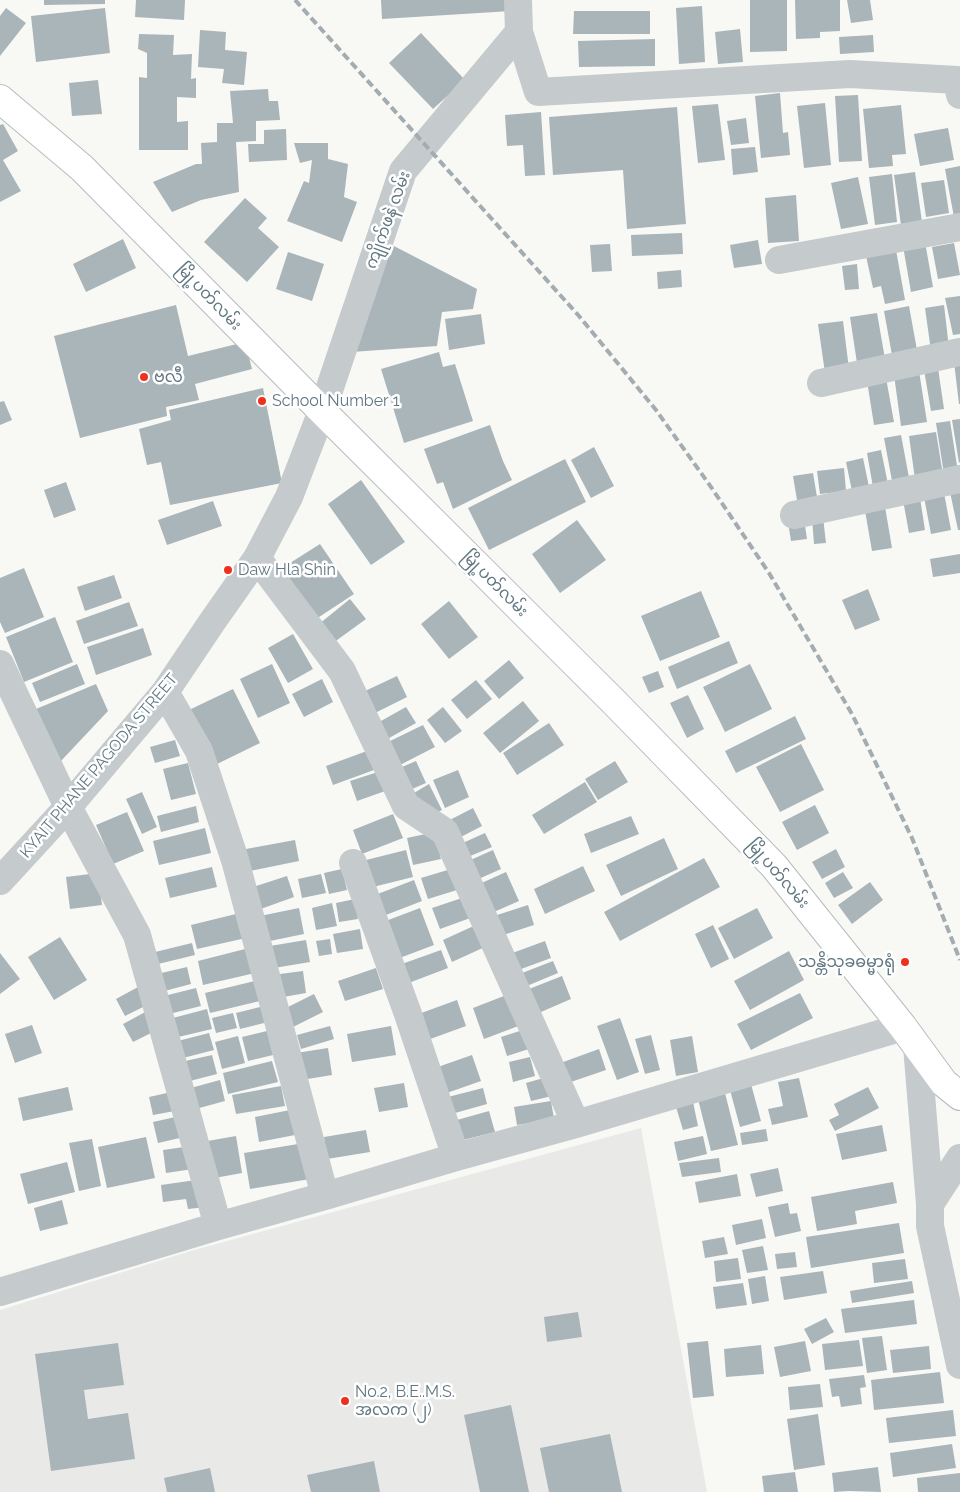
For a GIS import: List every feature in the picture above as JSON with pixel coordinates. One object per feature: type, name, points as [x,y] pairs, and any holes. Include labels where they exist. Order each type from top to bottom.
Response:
[{"type":"main road","name":"မြို့ပတ်လမ်း","points":[[0,99],[82,168],[322,412],[614,702],[774,866],[910,1036],[944,1083],[960,1096]]},
{"type":"street","points":[[518,0],[519,32],[538,92],[850,74],[957,80],[960,95]]},
{"type":"street","name":"ကျိုက်ဖနဲ လမ်း","points":[[322,412],[403,171],[519,32]]},
{"type":"street","points":[[779,260],[960,227]]},
{"type":"street","points":[[821,383],[960,352]]},
{"type":"street","name":"KYAIT PHANE PAGODA STREET","points":[[0,881],[68,807],[165,692],[257,558],[289,497],[322,412]]},
{"type":"street","points":[[794,515],[960,479]]},
{"type":"street","points":[[257,558],[342,671],[406,806],[445,832],[576,1124]]},
{"type":"street","points":[[0,664],[68,807],[137,936],[218,1226]]},
{"type":"street","points":[[165,692],[199,751],[235,860],[325,1196]]},
{"type":"street","points":[[353,863],[411,1023],[456,1157]]},
{"type":"street","points":[[0,1292],[456,1157],[910,1036],[930,1204],[930,1226],[960,1365]]},
{"type":"street","points":[[930,1204],[960,1158]]},
{"type":"shaded area","name":"No.2, B.E..M.S. အလက (၂)","points":[[641,1128],[707,1492],[0,1492],[0,1310],[194,1250]]},
{"type":"building","points":[[44,0],[105,0],[105,4],[44,5]]},
{"type":"building","points":[[136,0],[185,0],[184,20],[135,17]]},
{"type":"building","points":[[381,0],[510,0],[511,11],[382,19]]},
{"type":"building","points":[[750,0],[787,0],[787,51],[750,52]]},
{"type":"building","points":[[795,0],[840,0],[840,31],[820,32],[820,38],[796,39]]},
{"type":"building","points":[[847,0],[870,0],[873,20],[851,23]]},
{"type":"building","points":[[702,6],[705,62],[679,64],[676,8]]},
{"type":"building","points":[[6,8],[26,23],[0,56],[0,16]]},
{"type":"building","points":[[105,8],[110,53],[36,62],[31,16]]},
{"type":"building","points":[[574,11],[650,11],[650,34],[573,34]]},
{"type":"building","points":[[740,29],[743,62],[718,64],[715,32]]},
{"type":"building","points":[[200,30],[226,32],[225,50],[247,52],[244,85],[222,83],[224,69],[198,67]]},
{"type":"building","points":[[421,33],[465,80],[433,109],[389,63]]},
{"type":"building","points":[[139,34],[174,35],[173,55],[192,54],[191,79],[196,78],[196,98],[177,97],[177,122],[188,121],[188,150],[139,150],[139,77],[147,78],[147,53],[138,49]]},
{"type":"building","points":[[873,35],[874,52],[840,54],[839,37]]},
{"type":"building","points":[[655,39],[655,66],[579,67],[578,41]]},
{"type":"building","points":[[98,80],[102,114],[72,116],[69,83]]},
{"type":"building","points":[[268,89],[269,101],[278,101],[280,120],[256,121],[256,141],[236,142],[239,192],[201,200],[172,212],[153,182],[196,164],[202,164],[201,143],[217,142],[217,123],[233,123],[230,91]]},
{"type":"building","points":[[780,93],[783,133],[788,132],[790,155],[761,158],[755,96]]},
{"type":"building","points":[[858,95],[862,161],[839,162],[835,96]]},
{"type":"building","points":[[825,103],[831,165],[804,168],[797,106]]},
{"type":"building","points":[[718,104],[725,160],[698,163],[692,106]]},
{"type":"building","points":[[901,105],[906,154],[892,155],[893,166],[869,168],[863,109]]},
{"type":"building","points":[[677,107],[686,224],[627,229],[623,170],[553,175],[549,117]]},
{"type":"building","points":[[541,112],[545,175],[525,176],[523,145],[507,146],[505,115]]},
{"type":"building","points":[[746,118],[749,143],[731,145],[727,121]]},
{"type":"building","points":[[3,124],[18,151],[3,160],[21,191],[0,202],[0,125]]},
{"type":"building","points":[[948,128],[954,160],[920,166],[914,134]]},
{"type":"building","points":[[286,129],[287,160],[249,162],[248,144],[264,144],[264,130]]},
{"type":"building","points":[[294,143],[328,143],[328,159],[348,164],[344,197],[357,202],[342,242],[287,221],[304,181],[309,183],[312,160],[300,163]]},
{"type":"building","points":[[755,147],[758,172],[733,175],[731,149]]},
{"type":"building","points":[[960,166],[960,216],[954,217],[945,169]]},
{"type":"building","points":[[915,172],[922,222],[901,225],[894,175]]},
{"type":"building","points":[[892,174],[897,222],[875,225],[869,177]]},
{"type":"building","points":[[858,177],[868,224],[841,229],[831,183]]},
{"type":"building","points":[[944,180],[949,213],[926,217],[921,183]]},
{"type":"building","points":[[796,195],[799,241],[768,243],[765,198]]},
{"type":"building","points":[[245,198],[267,218],[258,228],[279,247],[247,282],[204,242]]},
{"type":"building","points":[[682,233],[683,254],[632,256],[631,235]]},
{"type":"building","points":[[123,239],[136,268],[86,292],[73,264]]},
{"type":"building","points":[[758,240],[762,264],[734,268],[730,245]]},
{"type":"building","points":[[925,242],[933,287],[911,292],[903,246]]},
{"type":"building","points":[[954,243],[960,275],[938,279],[932,247]]},
{"type":"building","points":[[610,244],[612,271],[592,272],[590,245]]},
{"type":"building","points":[[392,245],[477,289],[473,309],[442,312],[437,346],[351,352]]},
{"type":"building","points":[[896,250],[905,300],[885,304],[881,286],[873,288],[866,256]]},
{"type":"building","points":[[288,252],[324,264],[312,301],[276,289]]},
{"type":"building","points":[[857,264],[859,289],[845,290],[842,266]]},
{"type":"building","points":[[681,270],[682,287],[658,289],[657,272]]},
{"type":"building","points":[[960,296],[960,334],[953,335],[945,298]]},
{"type":"building","name":"ဗလီ","points":[[176,305],[188,356],[245,342],[252,369],[195,384],[199,400],[166,407],[167,416],[80,438],[54,336]]},
{"type":"building","points":[[944,305],[949,348],[931,351],[925,308]]},
{"type":"building","points":[[909,306],[917,350],[892,355],[884,311]]},
{"type":"building","points":[[877,313],[885,359],[857,363],[850,317]]},
{"type":"building","points":[[481,314],[485,344],[449,350],[445,319]]},
{"type":"building","points":[[843,321],[849,369],[825,373],[818,324]]},
{"type":"building","points":[[439,352],[443,367],[455,364],[473,421],[404,443],[381,369]]},
{"type":"building","points":[[960,361],[960,404],[959,404],[954,362]]},
{"type":"building","points":[[938,368],[944,409],[931,411],[924,370]]},
{"type":"building","points":[[919,371],[927,422],[901,426],[894,375]]},
{"type":"building","points":[[886,378],[894,422],[874,425],[867,381]]},
{"type":"building","points":[[263,388],[282,483],[170,505],[161,462],[147,465],[139,429],[171,420],[169,410]]},
{"type":"building","points":[[4,401],[12,420],[0,425],[0,402]]},
{"type":"building","points":[[960,419],[960,462],[959,463],[952,420]]},
{"type":"building","points":[[950,421],[958,472],[944,474],[936,423]]},
{"type":"building","points":[[490,425],[512,480],[453,509],[443,482],[437,484],[424,449]]},
{"type":"building","points":[[936,432],[943,475],[915,479],[909,436]]},
{"type":"building","points":[[901,435],[910,483],[893,486],[884,438]]},
{"type":"building","points":[[594,447],[614,486],[591,498],[571,460]]},
{"type":"building","points":[[881,450],[888,484],[873,487],[867,453]]},
{"type":"building","points":[[863,458],[869,487],[852,491],[846,462]]},
{"type":"building","points":[[565,459],[586,502],[489,550],[468,508]]},
{"type":"building","points":[[844,468],[846,491],[820,494],[817,471]]},
{"type":"building","points":[[813,473],[818,503],[798,506],[793,476]]},
{"type":"building","points":[[361,480],[405,542],[371,565],[328,504]]},
{"type":"building","points":[[66,482],[76,510],[54,518],[44,490]]},
{"type":"building","points":[[960,490],[960,530],[958,530],[950,492]]},
{"type":"building","points":[[944,493],[951,530],[931,534],[924,497]]},
{"type":"building","points":[[920,498],[925,530],[909,533],[903,500]]},
{"type":"building","points":[[213,501],[222,526],[167,545],[158,520]]},
{"type":"building","points":[[884,501],[892,548],[872,551],[864,505]]},
{"type":"building","points":[[823,517],[826,543],[814,544],[812,518]]},
{"type":"building","points":[[804,519],[807,539],[791,541],[788,522]]},
{"type":"building","points":[[577,520],[606,560],[560,593],[532,554]]},
{"type":"building","points":[[320,544],[354,594],[313,621],[279,570]]},
{"type":"building","points":[[960,554],[960,573],[933,577],[930,559]]},
{"type":"building","points":[[24,568],[44,617],[5,633],[0,622],[0,578]]},
{"type":"building","points":[[114,575],[122,598],[85,611],[77,587]]},
{"type":"building","points":[[868,589],[880,620],[855,630],[842,600]]},
{"type":"building","points":[[701,591],[720,637],[660,661],[641,616]]},
{"type":"building","points":[[350,599],[366,619],[333,643],[319,624]]},
{"type":"building","points":[[449,601],[478,637],[449,659],[421,624]]},
{"type":"building","points":[[129,602],[138,626],[84,644],[76,621]]},
{"type":"building","points":[[55,617],[73,662],[24,682],[6,637]]},
{"type":"building","points":[[143,628],[152,655],[96,675],[87,647]]},
{"type":"building","points":[[293,634],[313,669],[288,683],[268,648]]},
{"type":"building","points":[[729,641],[738,663],[677,689],[668,667]]},
{"type":"building","points":[[509,660],[524,678],[499,699],[484,681]]},
{"type":"building","points":[[77,664],[85,684],[40,702],[32,683]]},
{"type":"building","points":[[272,664],[290,703],[258,718],[240,679]]},
{"type":"building","points":[[750,664],[772,709],[725,732],[703,687]]},
{"type":"building","points":[[658,671],[664,687],[649,693],[642,677]]},
{"type":"building","points":[[397,676],[407,697],[373,714],[363,692]]},
{"type":"building","points":[[322,679],[333,702],[304,717],[292,694]]},
{"type":"building","points":[[476,680],[492,699],[467,719],[451,700]]},
{"type":"building","points":[[96,684],[108,711],[60,762],[36,709]]},
{"type":"building","points":[[233,689],[260,743],[215,765],[189,710]]},
{"type":"building","points":[[688,695],[704,729],[687,738],[670,703]]},
{"type":"building","points":[[523,701],[539,721],[500,753],[483,733]]},
{"type":"building","points":[[406,707],[416,723],[382,742],[372,726]]},
{"type":"building","points":[[443,707],[462,731],[445,743],[427,720]]},
{"type":"building","points":[[795,716],[806,739],[736,773],[725,751]]},
{"type":"building","points":[[549,723],[564,745],[517,775],[503,753]]},
{"type":"building","points":[[423,725],[435,747],[398,766],[386,743]]},
{"type":"building","points":[[175,740],[180,756],[155,763],[150,747]]},
{"type":"building","points":[[801,744],[824,790],[780,812],[756,767]]},
{"type":"building","points":[[367,751],[374,770],[333,785],[326,766]]},
{"type":"building","points":[[416,761],[426,783],[412,789],[402,767]]},
{"type":"building","points":[[615,761],[628,782],[598,800],[585,779]]},
{"type":"building","points":[[188,763],[196,794],[171,800],[163,769]]},
{"type":"building","points":[[458,770],[469,797],[445,808],[433,780]]},
{"type":"building","points":[[381,771],[388,790],[357,801],[350,781]]},
{"type":"building","points":[[585,782],[597,802],[544,834],[532,815]]},
{"type":"building","points":[[429,784],[442,810],[426,818],[414,793]]},
{"type":"building","points":[[142,792],[157,827],[142,834],[126,799]]},
{"type":"building","points":[[815,805],[829,833],[797,850],[782,822]]},
{"type":"building","points":[[196,806],[199,822],[161,832],[157,816]]},
{"type":"building","points":[[473,808],[482,826],[453,841],[444,823]]},
{"type":"building","points":[[127,812],[144,851],[113,864],[96,825]]},
{"type":"building","points":[[393,814],[403,838],[362,854],[353,830]]},
{"type":"building","points":[[631,816],[639,834],[591,853],[584,834]]},
{"type":"building","points":[[205,828],[211,853],[159,865],[153,841]]},
{"type":"building","points":[[435,832],[441,859],[413,865],[407,838]]},
{"type":"building","points":[[485,833],[492,847],[463,859],[456,846]]},
{"type":"building","points":[[664,838],[678,869],[621,896],[606,865]]},
{"type":"building","points":[[295,840],[299,861],[250,871],[246,849]]},
{"type":"building","points":[[836,849],[845,867],[822,879],[812,862]]},
{"type":"building","points":[[406,850],[413,877],[369,888],[362,861]]},
{"type":"building","points":[[493,850],[501,869],[474,881],[466,862]]},
{"type":"building","points":[[704,858],[720,887],[620,941],[604,912]]},
{"type":"building","points":[[583,866],[595,891],[545,914],[534,889]]},
{"type":"building","points":[[212,867],[217,887],[170,898],[165,878]]},
{"type":"building","points":[[342,869],[347,890],[329,894],[324,873]]},
{"type":"building","points":[[451,869],[457,890],[428,899],[421,878]]},
{"type":"building","points":[[506,872],[519,901],[487,915],[475,886]]},
{"type":"building","points":[[843,872],[853,888],[834,898],[825,883]]},
{"type":"building","points":[[98,873],[102,905],[70,909],[66,877]]},
{"type":"building","points":[[321,874],[326,893],[302,898],[298,879]]},
{"type":"building","points":[[287,876],[294,897],[258,910],[250,888]]},
{"type":"building","points":[[414,880],[422,901],[378,918],[370,897]]},
{"type":"building","points":[[870,882],[883,900],[852,924],[838,905]]},
{"type":"building","points":[[465,897],[473,917],[440,929],[432,908]]},
{"type":"building","points":[[355,899],[358,919],[339,922],[336,903]]},
{"type":"building","points":[[332,903],[337,926],[316,930],[312,908]]},
{"type":"building","points":[[528,905],[534,925],[497,937],[491,917]]},
{"type":"building","points":[[299,908],[304,934],[260,943],[255,917]]},
{"type":"building","points":[[420,908],[434,945],[397,959],[383,922]]},
{"type":"building","points":[[757,908],[773,938],[734,959],[718,928]]},
{"type":"building","points":[[240,913],[246,938],[197,949],[191,925]]},
{"type":"building","points":[[478,924],[487,946],[452,962],[443,940]]},
{"type":"building","points":[[713,925],[729,959],[711,968],[695,934]]},
{"type":"building","points":[[360,929],[363,949],[337,953],[333,934]]},
{"type":"building","points":[[60,937],[87,980],[54,1000],[28,957]]},
{"type":"building","points":[[330,939],[332,954],[319,956],[316,941]]},
{"type":"building","points":[[306,940],[310,962],[268,969],[264,947]]},
{"type":"building","points":[[545,941],[551,958],[513,972],[507,955]]},
{"type":"building","points":[[192,943],[195,955],[150,966],[147,954]]},
{"type":"building","points":[[249,948],[255,973],[203,985],[198,961]]},
{"type":"building","points":[[441,950],[448,968],[406,984],[399,965]]},
{"type":"building","points":[[789,951],[804,980],[750,1010],[734,981]]},
{"type":"building","points":[[0,953],[20,979],[0,994]]},
{"type":"building","points":[[553,961],[558,973],[522,988],[517,975]]},
{"type":"building","points":[[187,967],[191,984],[157,993],[153,975]]},
{"type":"building","points":[[376,968],[383,989],[345,1001],[338,981]]},
{"type":"building","points":[[303,971],[306,993],[283,997],[280,974]]},
{"type":"building","points":[[562,976],[571,999],[534,1015],[524,991]]},
{"type":"building","points":[[259,980],[264,1000],[210,1013],[205,993]]},
{"type":"building","points":[[138,987],[147,1005],[125,1016],[116,999]]},
{"type":"building","points":[[196,988],[201,1006],[169,1014],[164,996]]},
{"type":"building","points":[[800,993],[813,1018],[751,1050],[737,1024]]},
{"type":"building","points":[[314,994],[323,1012],[291,1028],[282,1010]]},
{"type":"building","points":[[509,994],[521,1025],[484,1039],[473,1008]]},
{"type":"building","points":[[457,1000],[466,1026],[422,1042],[413,1016]]},
{"type":"building","points":[[264,1006],[268,1022],[240,1029],[236,1013]]},
{"type":"building","points":[[207,1009],[212,1029],[174,1038],[169,1019]]},
{"type":"building","points":[[149,1010],[159,1029],[133,1042],[123,1024]]},
{"type":"building","points":[[233,1013],[237,1028],[216,1033],[212,1018]]},
{"type":"building","points":[[620,1018],[639,1072],[617,1080],[597,1026]]},
{"type":"building","points":[[32,1025],[42,1053],[15,1063],[5,1034]]},
{"type":"building","points":[[330,1026],[334,1039],[301,1049],[297,1035]]},
{"type":"building","points":[[391,1026],[396,1055],[352,1062],[347,1034]]},
{"type":"building","points":[[526,1029],[532,1048],[507,1056],[501,1037]]},
{"type":"building","points":[[267,1031],[273,1055],[248,1061],[242,1037]]},
{"type":"building","points":[[209,1033],[214,1050],[179,1059],[174,1042]]},
{"type":"building","points":[[651,1035],[660,1070],[645,1074],[635,1039]]},
{"type":"building","points":[[238,1036],[245,1063],[222,1069],[215,1042]]},
{"type":"building","points":[[692,1036],[698,1072],[676,1076],[670,1040]]},
{"type":"building","points":[[328,1048],[332,1075],[295,1081],[290,1054]]},
{"type":"building","points":[[599,1049],[606,1070],[562,1085],[555,1065]]},
{"type":"building","points":[[212,1055],[217,1074],[186,1082],[181,1062]]},
{"type":"building","points":[[472,1055],[481,1081],[444,1094],[435,1068]]},
{"type":"building","points":[[530,1057],[535,1076],[513,1082],[509,1062]]},
{"type":"building","points":[[272,1061],[278,1082],[228,1094],[223,1073]]},
{"type":"building","points":[[547,1077],[552,1096],[531,1101],[526,1083]]},
{"type":"building","points":[[799,1078],[808,1117],[772,1125],[768,1109],[783,1106],[778,1082]]},
{"type":"building","points":[[220,1080],[225,1101],[192,1110],[187,1089]]},
{"type":"building","points":[[404,1083],[408,1107],[379,1112],[374,1088]]},
{"type":"building","points":[[751,1084],[761,1121],[740,1127],[730,1090]]},
{"type":"building","points":[[281,1086],[285,1106],[236,1114],[232,1095]]},
{"type":"building","points":[[68,1087],[73,1110],[23,1121],[18,1098]]},
{"type":"building","points":[[868,1087],[879,1108],[835,1131],[829,1120],[839,1115],[834,1104]]},
{"type":"building","points":[[483,1088],[487,1104],[448,1115],[444,1098]]},
{"type":"building","points":[[176,1091],[180,1110],[153,1115],[149,1097]]},
{"type":"building","points":[[725,1093],[738,1145],[711,1151],[698,1099]]},
{"type":"building","points":[[551,1101],[554,1119],[517,1125],[514,1107]]},
{"type":"building","points":[[693,1102],[698,1126],[683,1130],[676,1107]]},
{"type":"building","points":[[295,1109],[300,1134],[259,1142],[255,1117]]},
{"type":"building","points":[[489,1111],[495,1132],[463,1140],[457,1120]]},
{"type":"building","points":[[180,1116],[184,1137],[158,1143],[153,1122]]},
{"type":"building","points":[[882,1125],[887,1151],[842,1160],[836,1134]]},
{"type":"building","points":[[766,1129],[768,1141],[742,1145],[740,1133]]},
{"type":"building","points":[[366,1130],[370,1152],[327,1159],[324,1137]]},
{"type":"building","points":[[236,1136],[242,1173],[209,1179],[202,1142]]},
{"type":"building","points":[[703,1136],[707,1154],[678,1161],[674,1142]]},
{"type":"building","points":[[146,1137],[155,1178],[107,1188],[98,1147]]},
{"type":"building","points":[[92,1139],[101,1186],[79,1191],[69,1143]]},
{"type":"building","points":[[304,1143],[310,1179],[250,1189],[244,1153]]},
{"type":"building","points":[[191,1146],[193,1169],[166,1173],[163,1150]]},
{"type":"building","points":[[719,1158],[721,1172],[682,1177],[679,1163]]},
{"type":"building","points":[[67,1162],[75,1192],[28,1204],[20,1174]]},
{"type":"building","points":[[778,1168],[783,1191],[756,1197],[750,1174]]},
{"type":"building","points":[[737,1174],[741,1196],[699,1203],[695,1182]]},
{"type":"building","points":[[203,1179],[206,1207],[188,1209],[186,1199],[163,1202],[161,1185]]},
{"type":"building","points":[[893,1182],[897,1203],[855,1211],[857,1224],[817,1231],[811,1197]]},
{"type":"building","points":[[62,1200],[68,1224],[40,1231],[34,1208]]},
{"type":"building","points":[[788,1203],[790,1214],[797,1213],[801,1231],[775,1237],[768,1207]]},
{"type":"building","points":[[762,1219],[766,1238],[736,1245],[732,1225]]},
{"type":"building","points":[[899,1223],[904,1253],[811,1268],[806,1237]]},
{"type":"building","points":[[724,1237],[728,1254],[705,1258],[702,1241]]},
{"type":"building","points":[[763,1246],[768,1270],[747,1273],[742,1250]]},
{"type":"building","points":[[795,1252],[797,1267],[777,1269],[775,1254]]},
{"type":"building","points":[[738,1258],[741,1279],[716,1282],[714,1261]]},
{"type":"building","points":[[905,1259],[908,1279],[874,1283],[872,1263]]},
{"type":"building","points":[[823,1271],[827,1293],[784,1300],[780,1277]]},
{"type":"building","points":[[765,1276],[769,1301],[752,1304],[748,1279]]},
{"type":"building","points":[[912,1281],[914,1293],[852,1303],[850,1291]]},
{"type":"building","points":[[743,1283],[747,1305],[716,1309],[713,1287]]},
{"type":"building","points":[[914,1300],[917,1324],[845,1333],[841,1309]]},
{"type":"building","points":[[578,1312],[582,1337],[547,1342],[544,1317]]},
{"type":"building","points":[[826,1318],[834,1332],[812,1344],[804,1329]]},
{"type":"building","points":[[882,1336],[887,1370],[867,1373],[862,1338]]},
{"type":"building","points":[[859,1340],[863,1366],[825,1370],[822,1344]]},
{"type":"building","points":[[708,1341],[714,1396],[693,1398],[687,1343]]},
{"type":"building","points":[[805,1341],[811,1371],[780,1377],[774,1347]]},
{"type":"building","points":[[118,1343],[124,1385],[84,1390],[88,1419],[128,1413],[135,1459],[51,1471],[35,1354]]},
{"type":"building","points":[[761,1345],[764,1374],[726,1377],[724,1349]]},
{"type":"building","points":[[929,1346],[931,1369],[893,1373],[890,1350]]},
{"type":"building","points":[[940,1372],[944,1403],[874,1410],[871,1380]]},
{"type":"building","points":[[864,1375],[866,1387],[860,1388],[862,1404],[841,1407],[839,1396],[832,1397],[829,1379]]},
{"type":"building","points":[[820,1384],[823,1407],[790,1410],[788,1387]]},
{"type":"building","points":[[511,1405],[529,1492],[480,1492],[464,1415]]},
{"type":"building","points":[[953,1410],[956,1436],[889,1443],[886,1418]]},
{"type":"building","points":[[818,1414],[825,1465],[794,1470],[787,1419]]},
{"type":"building","points":[[610,1434],[622,1492],[549,1492],[540,1448]]},
{"type":"building","points":[[952,1444],[956,1468],[893,1477],[890,1453]]},
{"type":"building","points":[[374,1461],[380,1492],[311,1492],[307,1475]]},
{"type":"building","points":[[878,1467],[881,1492],[834,1492],[832,1473]]},
{"type":"building","points":[[210,1468],[215,1492],[167,1492],[164,1478]]},
{"type":"building","points":[[795,1472],[798,1492],[764,1492],[762,1476]]},
{"type":"building","points":[[960,1473],[960,1492],[918,1492],[917,1478]]},
{"type":"railway","points":[[295,0],[579,316],[656,410],[711,487],[769,573],[852,714],[912,838],[960,960]]},
{"type":"place","name":"ဗလီ","points":[[144,377]]},
{"type":"place","name":"School Number 1","points":[[262,401]]},
{"type":"place","name":"Daw Hla Shin","points":[[228,570]]},
{"type":"place","name":"သန္တိသုခဓမ္မာရုံ","points":[[905,962]]},
{"type":"place","name":"No.2, B.E..M.S. အလက (၂)","points":[[345,1401]]}]
